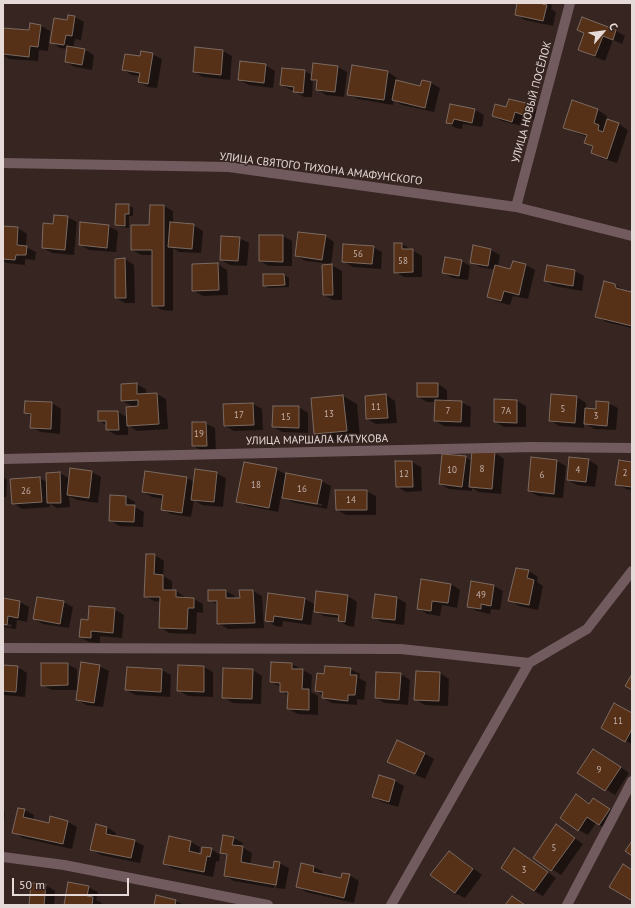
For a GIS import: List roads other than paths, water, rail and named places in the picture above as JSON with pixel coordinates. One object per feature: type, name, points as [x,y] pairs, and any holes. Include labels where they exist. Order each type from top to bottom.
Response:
[{"type":"street","name":"УЛИЦА НОВЫЙ ПОСЁЛОК","points":[[516,207],[570,3]]},
{"type":"street","name":"УЛИЦА СВЯТОГО ТИХОНА АМАФУНСКОГО","points":[[3,163],[229,167],[516,207],[632,236]]},
{"type":"street","name":"УЛИЦА МАРШАЛА КАТУКОВА","points":[[3,459],[533,447],[632,448]]},
{"type":"street","points":[[391,905],[529,663],[587,629],[632,571]]},
{"type":"street","points":[[3,648],[401,650],[529,663]]},
{"type":"street","points":[[567,905],[632,781]]},
{"type":"street","points":[[3,857],[64,865],[268,905]]}]
